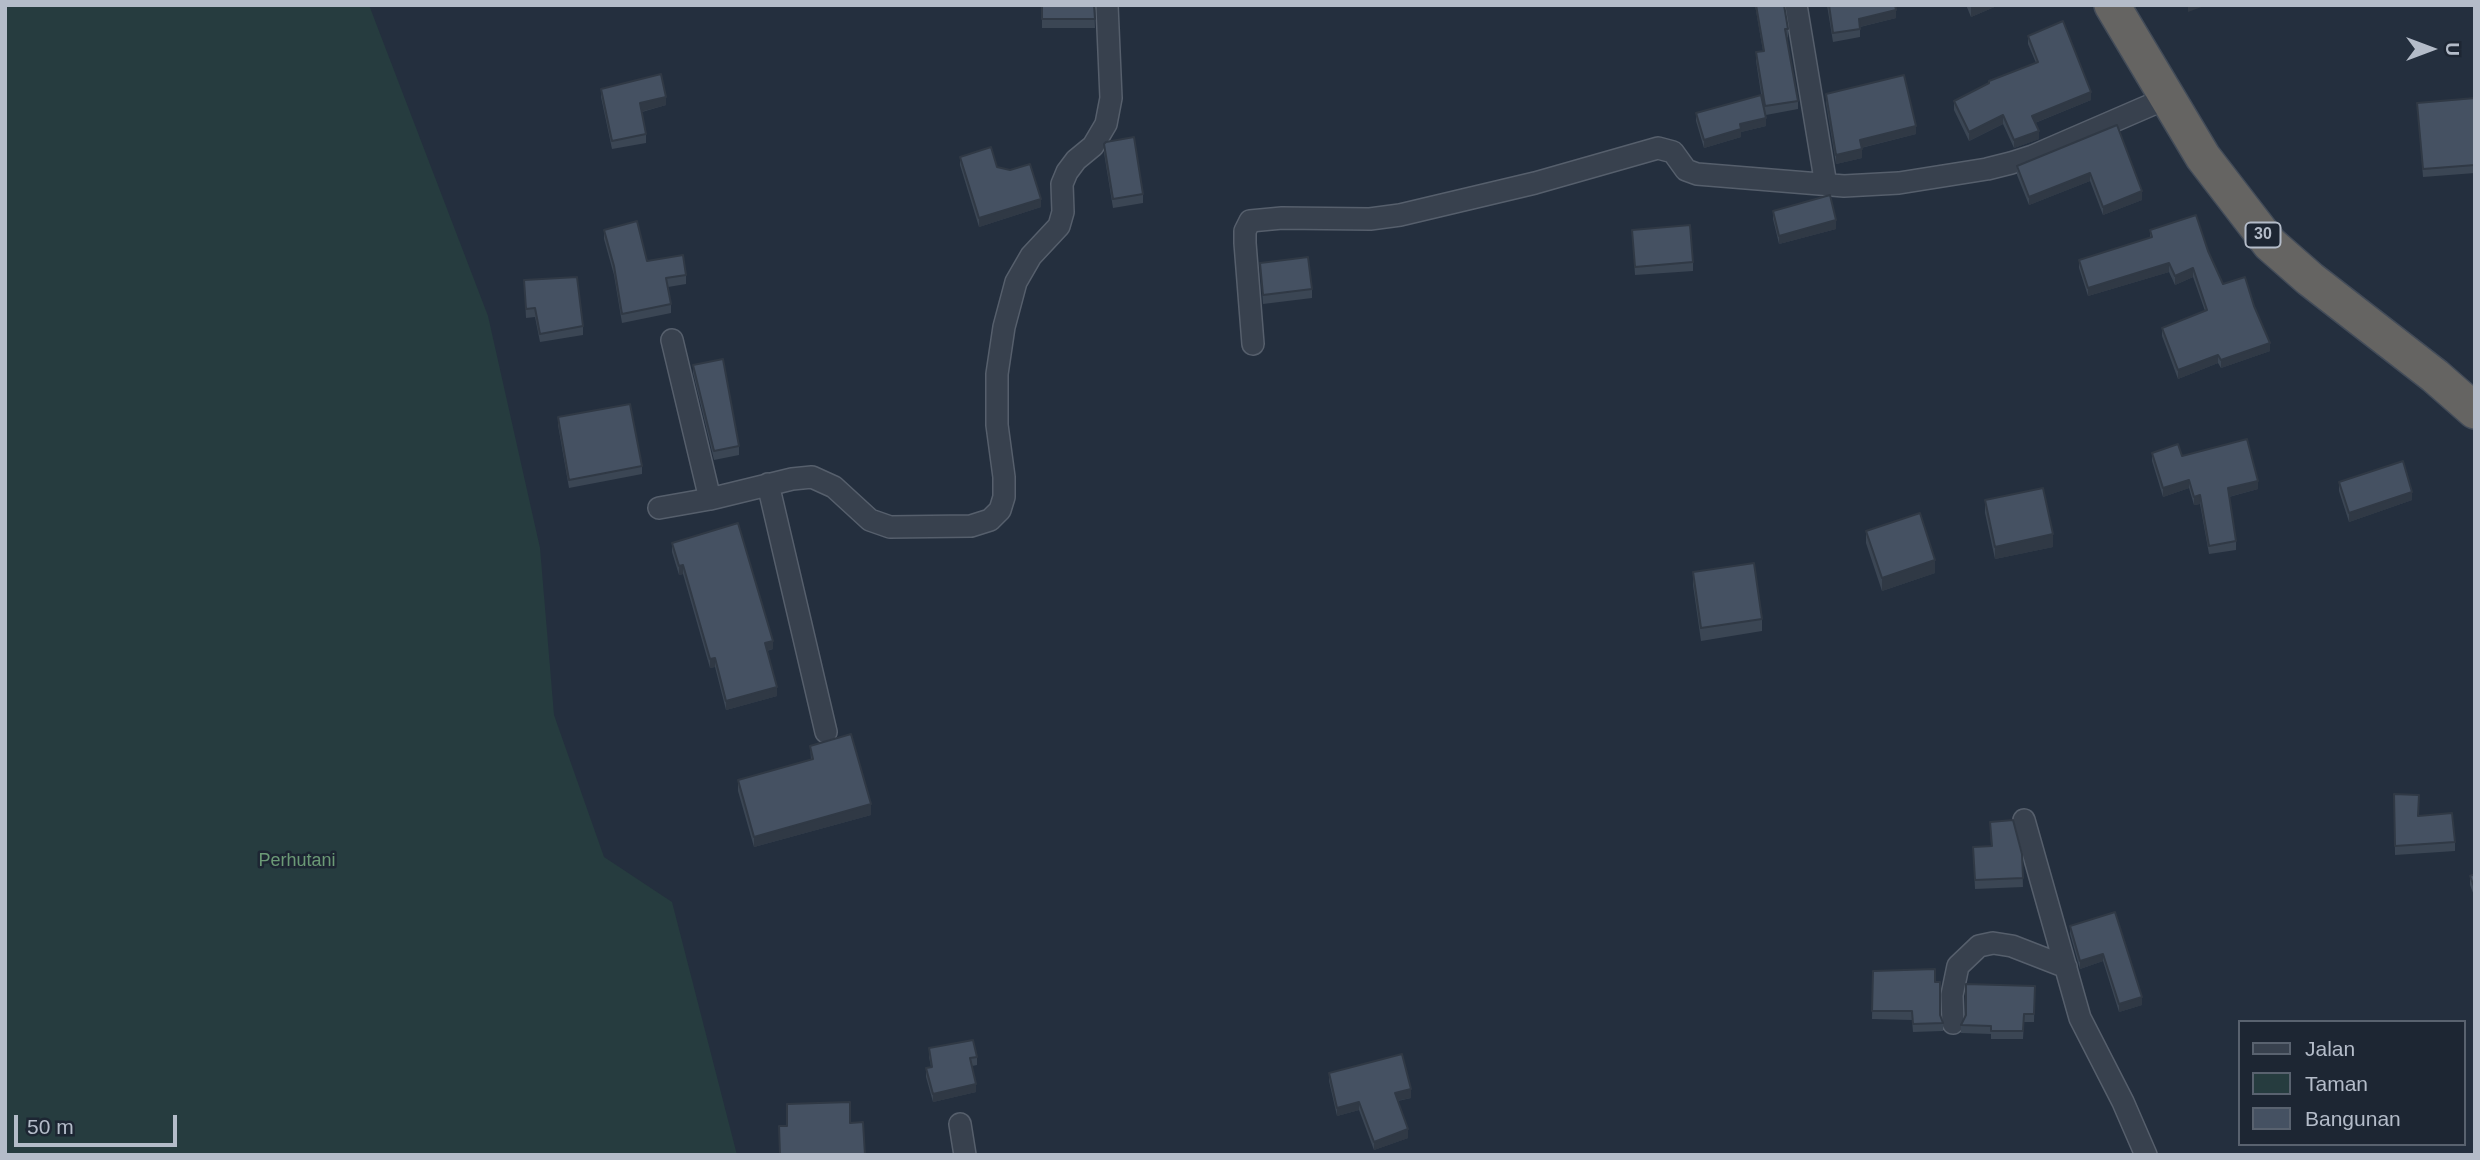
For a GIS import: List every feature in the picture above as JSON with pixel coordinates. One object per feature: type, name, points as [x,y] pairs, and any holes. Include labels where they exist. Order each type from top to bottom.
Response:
[{"type":"highway","name":"30","points":[[2112,5],[2203,157],[2270,244],[2475,411]]},
{"type":"street","points":[[659,508],[812,477],[834,487],[870,520],[890,527],[971,526],[990,520],[1000,510],[1004,497],[1004,477],[997,425],[997,374],[1004,327],[1016,282],[1031,256],[1059,226],[1063,212],[1062,184],[1067,172],[1076,160],[1093,146],[1106,124],[1111,98],[1107,5]]},
{"type":"street","points":[[1796,5],[1826,185]]},
{"type":"street","points":[[1253,344],[1245,243],[1245,231],[1250,220],[1370,219],[1400,215],[1535,183],[1658,148],[1673,152],[1686,170],[1697,174],[1867,186],[1987,169],[2033,156],[2167,98]]},
{"type":"street","points":[[672,340],[710,499]]},
{"type":"street","points":[[768,484],[826,732]]},
{"type":"street","points":[[2024,820],[2083,1025],[2119,1093],[2146,1155]]},
{"type":"street","points":[[1953,1023],[1952,995],[1958,966],[1979,946],[1993,943],[2012,946],[2066,967]]},
{"type":"street","points":[[960,1124],[965,1155]]},
{"type":"green space","name":"Perhutani","points":[[5,5],[369,5],[488,316],[540,548],[554,715],[604,857],[672,902],[737,1155],[5,1155]]},
{"type":"building","points":[[1042,5],[1094,5],[1095,19],[1042,19]]},
{"type":"building","points":[[1756,5],[1784,5],[1788,29],[1785,29],[1798,101],[1765,106],[1756,52],[1764,51]]},
{"type":"building","points":[[1829,5],[1895,5],[1896,10],[1859,19],[1860,29],[1833,33]]},
{"type":"building","points":[[2063,21],[2091,92],[2032,116],[2039,131],[2014,140],[2003,115],[1969,132],[1954,101],[1989,81],[2038,62],[2028,36]]},
{"type":"building","points":[[661,74],[666,97],[640,103],[646,134],[612,141],[601,89]]},
{"type":"building","points":[[1904,75],[1916,126],[1860,140],[1862,149],[1836,155],[1826,94]]},
{"type":"building","points":[[1761,95],[1766,118],[1740,124],[1741,129],[1704,140],[1696,113]]},
{"type":"building","points":[[2475,98],[2475,165],[2423,169],[2417,103]]},
{"type":"building","points":[[2117,125],[2142,191],[2103,207],[2090,173],[2029,197],[2017,166]]},
{"type":"building","points":[[1134,137],[1143,194],[1113,199],[1104,144]]},
{"type":"building","points":[[991,147],[997,167],[1010,170],[1030,164],[1041,199],[979,218],[960,157]]},
{"type":"building","points":[[1830,195],[1836,220],[1779,236],[1773,211]]},
{"type":"building","points":[[2196,215],[2223,284],[2245,277],[2270,343],[2221,360],[2218,355],[2178,370],[2162,328],[2207,310],[2193,268],[2175,276],[2169,263],[2088,288],[2079,260],[2152,237],[2150,230]]},
{"type":"building","points":[[637,221],[647,261],[683,255],[686,275],[666,278],[671,304],[622,314],[614,266],[604,230]]},
{"type":"building","points":[[1690,225],[1693,262],[1635,267],[1632,230]]},
{"type":"building","points":[[1308,257],[1312,289],[1263,295],[1260,263]]},
{"type":"building","points":[[577,277],[583,326],[540,334],[535,308],[526,309],[524,280]]},
{"type":"building","points":[[723,359],[739,446],[714,451],[693,365]]},
{"type":"building","points":[[630,404],[642,466],[569,480],[558,417]]},
{"type":"building","points":[[2247,439],[2258,481],[2228,488],[2236,541],[2209,546],[2200,495],[2194,497],[2189,480],[2163,488],[2152,453],[2178,444],[2182,456]]},
{"type":"building","points":[[2403,461],[2412,492],[2349,513],[2339,482]]},
{"type":"building","points":[[2043,488],[2053,534],[1995,547],[1985,500]]},
{"type":"building","points":[[1920,513],[1935,560],[1882,578],[1866,531]]},
{"type":"building","points":[[738,523],[773,641],[765,643],[777,687],[726,701],[715,658],[710,659],[683,565],[679,566],[672,543]]},
{"type":"building","points":[[1754,563],[1762,619],[1701,628],[1693,572]]},
{"type":"building","points":[[851,734],[871,804],[754,837],[738,780],[813,759],[810,746]]},
{"type":"building","points":[[2394,794],[2419,795],[2418,816],[2452,813],[2455,842],[2395,846]]},
{"type":"building","points":[[2013,820],[2022,854],[2023,878],[1975,880],[1973,847],[1992,846],[1990,822]]},
{"type":"building","points":[[2475,874],[2475,889],[2470,876]]},
{"type":"building","points":[[2115,912],[2142,997],[2119,1004],[2103,954],[2080,961],[2070,926]]},
{"type":"building","points":[[1935,969],[1935,982],[1940,982],[1940,1015],[1943,1023],[1913,1024],[1912,1011],[1872,1011],[1873,971]]},
{"type":"building","points":[[1966,984],[2035,986],[2034,1014],[2024,1014],[2023,1031],[1991,1031],[1991,1026],[1961,1025],[1966,1015]]},
{"type":"building","points":[[973,1040],[977,1057],[970,1058],[976,1084],[933,1094],[926,1068],[932,1067],[929,1048]]},
{"type":"building","points":[[1402,1054],[1411,1089],[1395,1093],[1408,1129],[1374,1142],[1359,1102],[1337,1108],[1329,1073]]},
{"type":"building","points":[[850,1102],[850,1123],[863,1122],[865,1155],[780,1155],[779,1126],[787,1126],[787,1104]]}]
